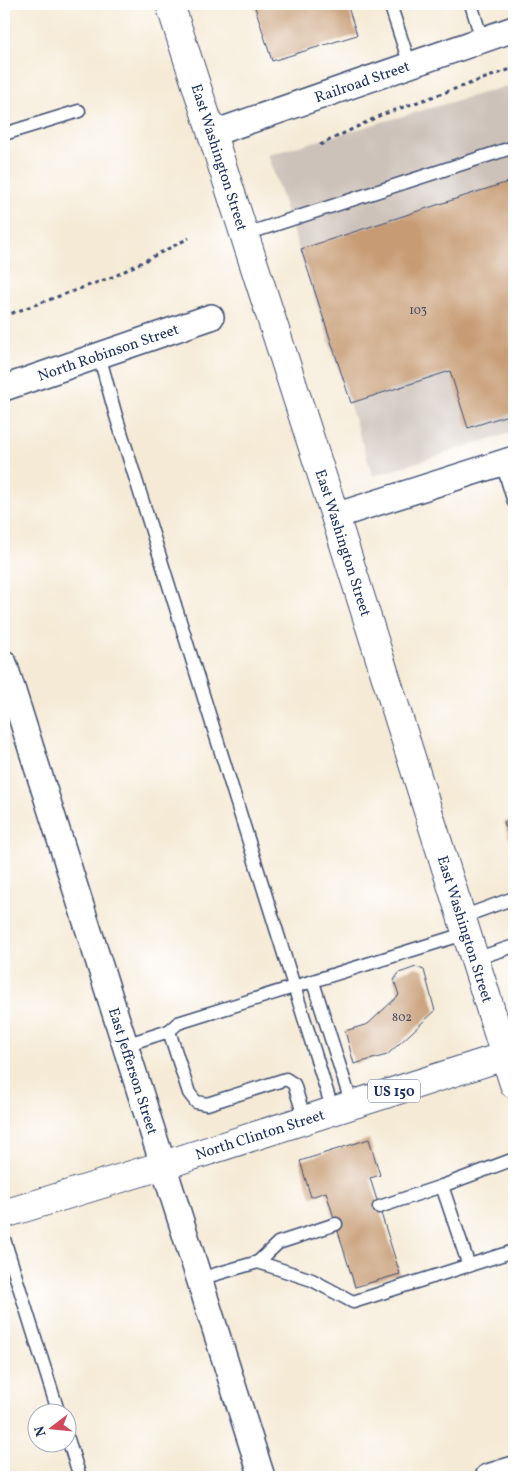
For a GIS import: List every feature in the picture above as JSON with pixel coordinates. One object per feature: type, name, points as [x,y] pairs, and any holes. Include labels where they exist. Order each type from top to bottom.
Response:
[{"type":"main road","name":"East Washington Street","points":[[170,4],[475,959],[510,1054],[514,1084]]},
{"type":"main road","name":"North Clinton Street","points":[[4,1214],[164,1165],[510,1054]]},
{"type":"street","name":"Railroad Street","points":[[211,134],[514,29]]},
{"type":"street","name":"North Robinson Street","points":[[4,388],[212,317]]},
{"type":"street","points":[[335,516],[508,461]]},
{"type":"street","name":"East Jefferson Street","points":[[4,663],[262,1477]]},
{"type":"street","points":[[488,1477],[514,1469]]},
{"type":"lane","points":[[390,4],[410,65]]},
{"type":"lane","points":[[470,4],[482,40]]},
{"type":"lane","points":[[4,134],[79,111]]},
{"type":"lane","points":[[243,235],[514,147]]},
{"type":"lane","points":[[99,355],[116,416],[295,988],[343,1108]]},
{"type":"lane","points":[[508,461],[514,502]]},
{"type":"lane","points":[[125,1045],[169,1031],[178,1023],[313,982],[464,925],[514,898]]},
{"type":"lane","points":[[475,959],[514,946]]},
{"type":"lane","points":[[313,982],[343,1108]]},
{"type":"lane","points":[[169,1031],[189,1093],[196,1102],[206,1104],[286,1079],[294,1084],[306,1120]]},
{"type":"lane","points":[[379,1207],[514,1159]]},
{"type":"lane","points":[[442,1186],[469,1266]]},
{"type":"lane","points":[[199,1279],[258,1262],[278,1243],[336,1224]]},
{"type":"lane","points":[[4,1239],[56,1404]]},
{"type":"lane","points":[[258,1262],[312,1280],[353,1302],[514,1251]]},
{"type":"lane","points":[[73,1454],[80,1477]]},
{"type":"path","points":[[320,145],[381,115],[514,68]]},
{"type":"path","points":[[4,316],[115,276],[189,238]]},
{"type":"shaded area","points":[[514,84],[514,432],[373,476],[268,155]]},
{"type":"building","points":[[254,4],[347,4],[357,35],[272,61]]},
{"type":"building","points":[[514,180],[514,413],[468,428],[450,371],[351,403],[301,249]]},
{"type":"building","points":[[514,819],[514,853],[504,822]]},
{"type":"building","points":[[416,967],[424,970],[435,1011],[387,1055],[354,1064],[345,1031],[368,1024],[399,995],[394,980],[399,973]]},
{"type":"building","points":[[369,1139],[380,1175],[370,1178],[400,1274],[355,1287],[326,1192],[311,1197],[300,1161]]}]
